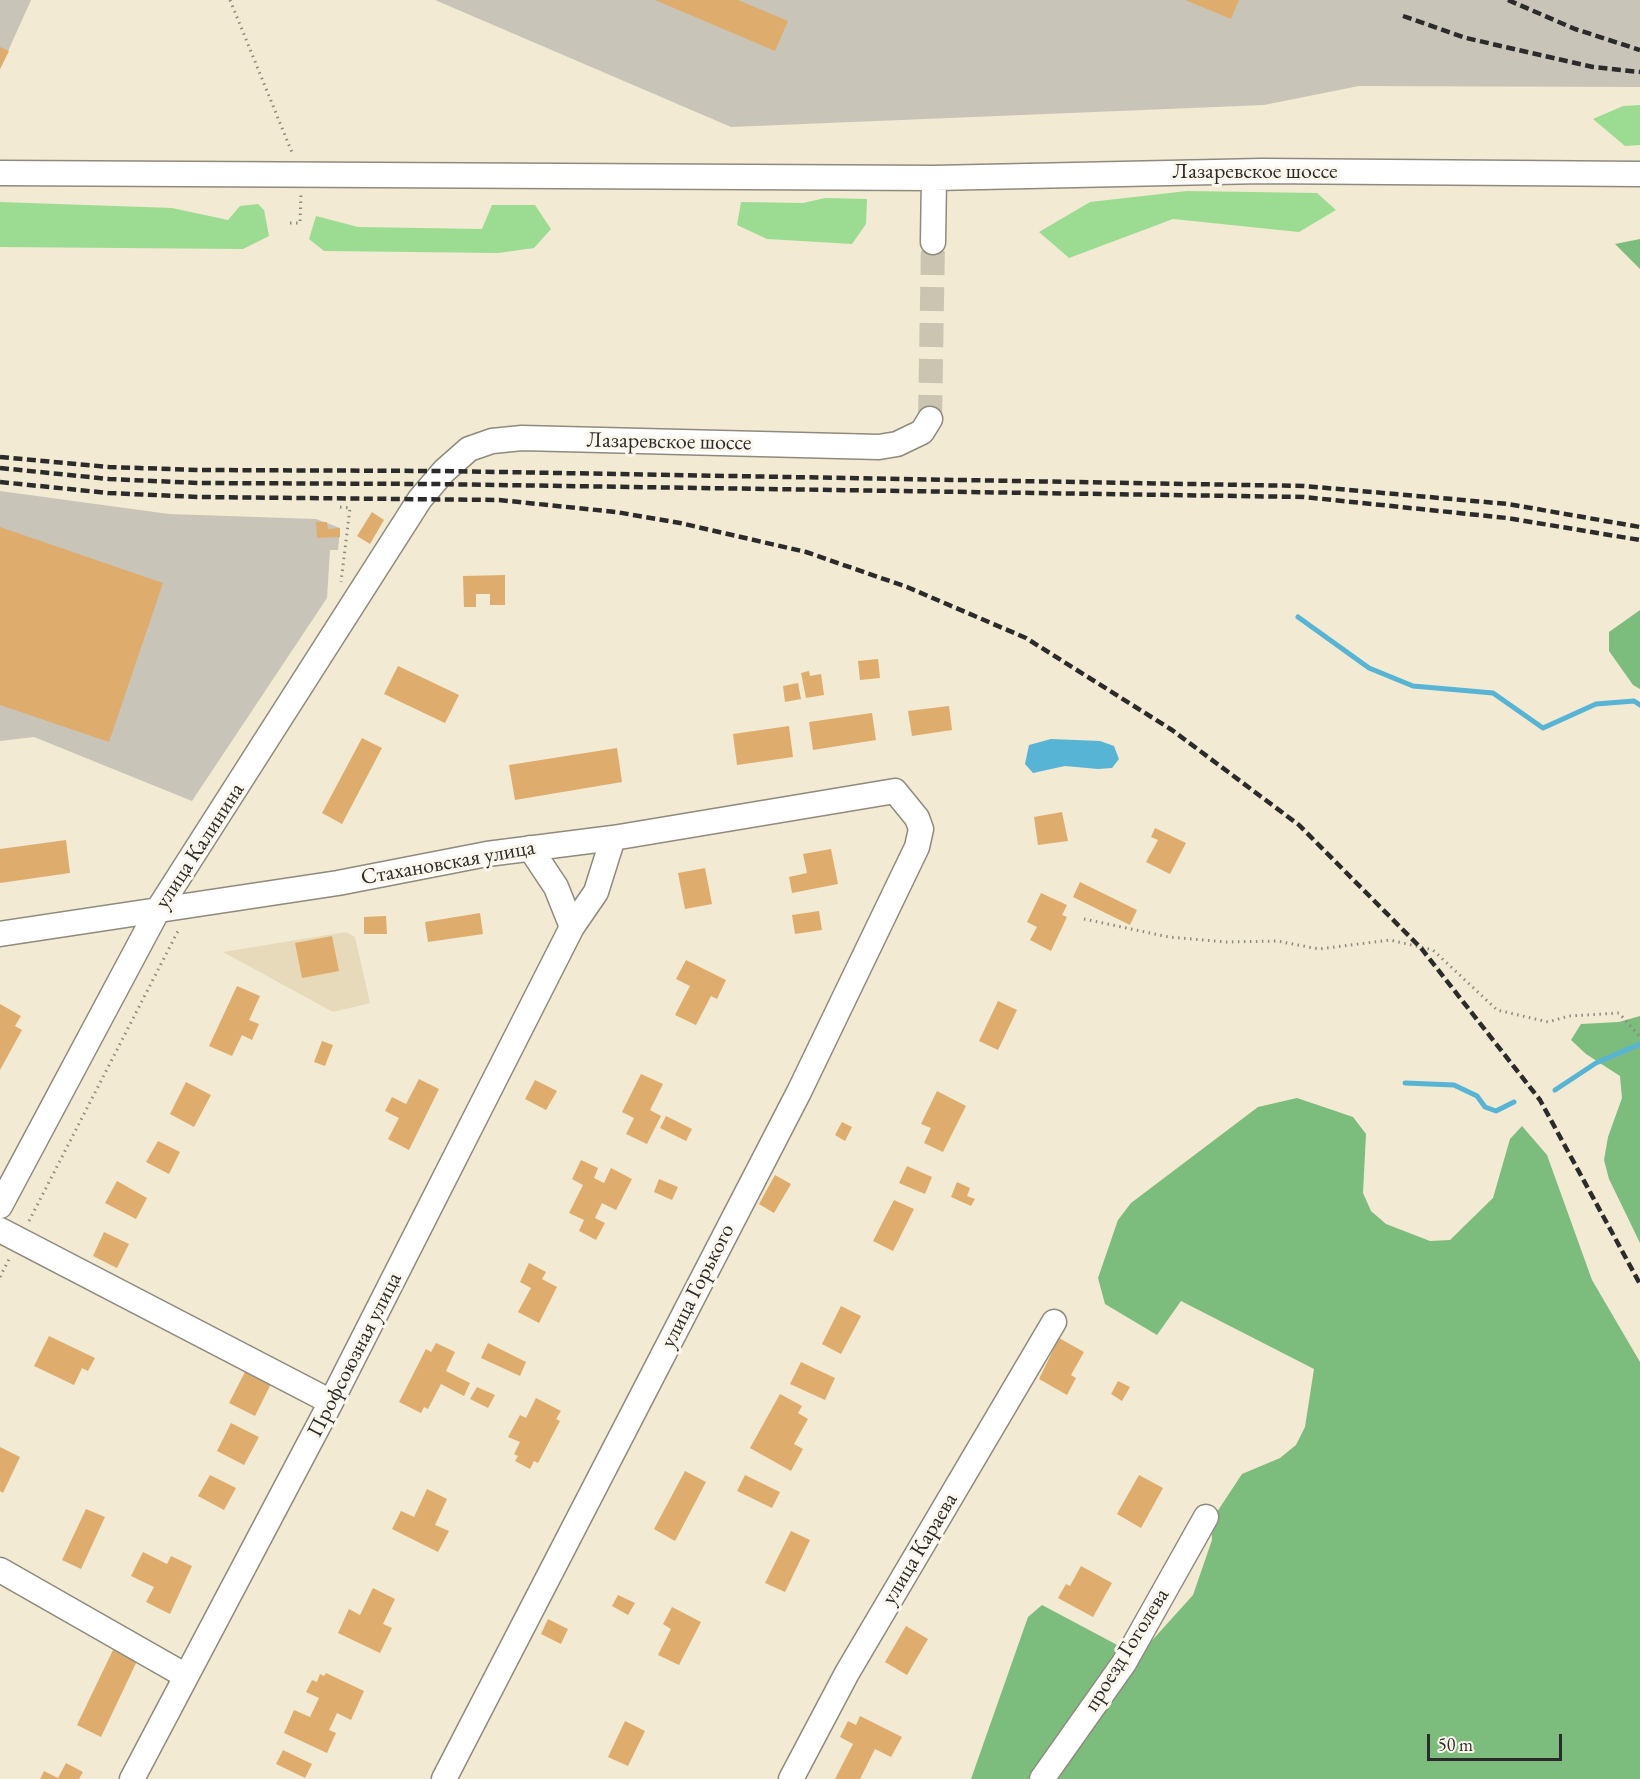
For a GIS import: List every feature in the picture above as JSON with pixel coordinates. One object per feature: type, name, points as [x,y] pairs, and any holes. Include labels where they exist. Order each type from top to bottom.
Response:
[{"type":"street","name":"Лазаревское шоссе","points":[[0,173],[934,178],[1262,171],[1640,174]]},
{"type":"street","points":[[933,242],[934,178]]},
{"type":"street","name":"Лазаревское шоссе","points":[[420,499],[444,471],[469,449],[492,441],[522,438],[879,447],[897,444],[922,432],[930,419]]},
{"type":"street","name":"улица Калинина","points":[[0,1206],[159,909],[420,499]]},
{"type":"street","name":"Стахановская улица","points":[[0,934],[338,883],[530,848],[613,838],[895,791]]},
{"type":"street","name":"улица Горького","points":[[444,1779],[799,1092],[917,847],[921,829],[917,818],[895,791]]},
{"type":"street","name":"Профсоюзная улица","points":[[132,1779],[331,1402],[572,927],[596,892],[613,838]]},
{"type":"street","points":[[530,848],[556,887],[572,927]]},
{"type":"street","points":[[9,1235],[331,1402]]},
{"type":"street","name":"улица Караева","points":[[791,1779],[846,1673],[1054,1322]]},
{"type":"street","name":"проезд Гоголева","points":[[1042,1779],[1124,1663],[1206,1517]]},
{"type":"street","points":[[0,1570],[186,1676]]},
{"type":"path","points":[[230,0],[301,174],[300,224],[290,223]]},
{"type":"path","points":[[340,507],[350,508],[341,585]]},
{"type":"path","points":[[1084,919],[1169,937],[1226,942],[1277,941],[1319,949],[1390,940],[1434,950],[1497,1010],[1548,1022],[1569,1016],[1619,1013],[1640,1037]]},
{"type":"path","points":[[0,1277],[9,1235],[179,929]]},
{"type":"shaded area","points":[[0,0],[31,0],[0,69]]},
{"type":"shaded area","points":[[435,0],[1640,0],[1640,87],[1359,86],[1264,105],[731,127]]},
{"type":"shaded area","points":[[0,491],[169,514],[316,519],[340,528],[338,550],[330,550],[327,598],[192,801],[34,737],[0,741]]},
{"type":"shaded area","points":[[346,932],[355,937],[370,1003],[333,1012],[223,952]]},
{"type":"green space","points":[[1640,105],[1640,145],[1625,146],[1593,119],[1623,106]]},
{"type":"green space","points":[[1187,191],[1317,193],[1336,210],[1299,232],[1173,219],[1069,258],[1039,232],[1090,202]]},
{"type":"green space","points":[[825,198],[867,199],[866,224],[852,244],[767,239],[737,225],[741,202],[803,203]]},
{"type":"green space","points":[[0,202],[172,208],[228,220],[240,206],[258,204],[264,210],[269,236],[243,249],[0,247]]},
{"type":"green space","points":[[492,205],[535,205],[551,229],[534,248],[498,253],[324,251],[309,239],[316,216],[358,227],[482,229]]},
{"type":"green space","points":[[1640,239],[1640,269],[1615,244]]},
{"type":"green space","points":[[1640,610],[1640,689],[1633,685],[1609,651],[1609,632]]},
{"type":"green space","points":[[1640,1016],[1640,1243],[1609,1179],[1604,1160],[1608,1137],[1622,1098],[1620,1076],[1586,1054],[1571,1040],[1581,1024],[1619,1022]]},
{"type":"green space","points":[[1297,1098],[1353,1117],[1366,1134],[1363,1193],[1371,1211],[1386,1224],[1430,1241],[1450,1240],[1493,1198],[1510,1139],[1522,1126],[1547,1155],[1592,1280],[1640,1362],[1640,1779],[971,1779],[1028,1617],[1042,1605],[1138,1656],[1193,1595],[1212,1540],[1211,1521],[1242,1474],[1280,1458],[1296,1445],[1305,1427],[1314,1369],[1181,1301],[1157,1335],[1105,1304],[1098,1278],[1118,1220],[1131,1203],[1258,1107]]},
{"type":"water","points":[[1051,739],[1100,741],[1114,746],[1119,759],[1112,768],[1065,766],[1033,773],[1025,764],[1029,745]]},
{"type":"building","points":[[655,0],[738,0],[788,21],[775,51]]},
{"type":"building","points":[[1185,0],[1239,0],[1231,19]]},
{"type":"building","points":[[0,47],[9,51],[0,69]]},
{"type":"building","points":[[372,512],[384,520],[370,544],[357,536]]},
{"type":"building","points":[[316,522],[327,522],[328,529],[340,528],[340,537],[317,538]]},
{"type":"building","points":[[0,527],[163,583],[109,742],[0,705]]},
{"type":"building","points":[[505,575],[505,605],[490,605],[490,594],[476,594],[476,607],[464,607],[463,576]]},
{"type":"building","points":[[878,659],[880,678],[860,680],[858,661]]},
{"type":"building","points":[[398,666],[459,695],[445,723],[384,694]]},
{"type":"building","points":[[809,671],[810,676],[821,674],[824,695],[806,698],[801,673]]},
{"type":"building","points":[[798,683],[801,699],[785,702],[783,686]]},
{"type":"building","points":[[949,706],[952,730],[912,736],[908,711]]},
{"type":"building","points":[[872,713],[876,740],[813,750],[809,722]]},
{"type":"building","points":[[789,726],[793,757],[737,765],[733,734]]},
{"type":"building","points":[[362,738],[382,748],[342,824],[322,813]]},
{"type":"building","points":[[617,748],[622,782],[515,800],[509,765]]},
{"type":"building","points":[[1062,812],[1068,841],[1038,845],[1034,817]]},
{"type":"building","points":[[1155,828],[1186,843],[1170,874],[1146,862],[1158,840],[1151,837]]},
{"type":"building","points":[[66,840],[70,873],[0,883],[0,849]]},
{"type":"building","points":[[831,849],[838,884],[792,893],[789,877],[807,873],[803,854]]},
{"type":"building","points":[[705,868],[712,904],[685,909],[678,873]]},
{"type":"building","points":[[1080,882],[1137,910],[1130,925],[1073,897]]},
{"type":"building","points":[[1041,893],[1067,905],[1062,915],[1067,917],[1051,951],[1030,940],[1037,927],[1027,922]]},
{"type":"building","points":[[819,911],[822,930],[795,934],[792,915]]},
{"type":"building","points":[[480,913],[483,934],[428,942],[425,922]]},
{"type":"building","points":[[386,916],[387,934],[364,934],[364,917]]},
{"type":"building","points":[[332,936],[339,971],[302,978],[295,943]]},
{"type":"building","points":[[686,960],[726,980],[717,999],[711,996],[696,1025],[675,1015],[690,986],[676,979]]},
{"type":"building","points":[[237,986],[260,996],[249,1020],[259,1024],[252,1040],[242,1035],[232,1056],[209,1046]]},
{"type":"building","points":[[998,1001],[1017,1010],[998,1050],[979,1041]]},
{"type":"building","points":[[0,1004],[21,1016],[15,1026],[22,1030],[0,1070]]},
{"type":"building","points":[[322,1041],[333,1045],[325,1066],[314,1062]]},
{"type":"building","points":[[641,1074],[663,1084],[650,1110],[661,1116],[647,1144],[626,1134],[634,1118],[622,1112]]},
{"type":"building","points":[[419,1079],[439,1089],[409,1150],[388,1139],[399,1118],[385,1111],[392,1097],[406,1104]]},
{"type":"building","points":[[535,1080],[557,1091],[546,1110],[525,1099]]},
{"type":"building","points":[[186,1082],[211,1095],[194,1127],[170,1114]]},
{"type":"building","points":[[937,1091],[966,1106],[943,1152],[924,1143],[931,1128],[921,1124]]},
{"type":"building","points":[[666,1116],[692,1129],[686,1141],[660,1128]]},
{"type":"building","points":[[842,1122],[852,1127],[845,1141],[835,1135]]},
{"type":"building","points":[[158,1141],[180,1152],[169,1174],[146,1162]]},
{"type":"building","points":[[581,1160],[598,1168],[594,1178],[604,1183],[611,1168],[632,1179],[616,1210],[602,1203],[595,1218],[605,1223],[596,1240],[579,1231],[584,1220],[569,1213],[583,1185],[572,1179]]},
{"type":"building","points":[[907,1166],[932,1177],[925,1194],[899,1183]]},
{"type":"building","points":[[775,1175],[791,1184],[774,1213],[759,1204]]},
{"type":"building","points":[[659,1179],[678,1187],[672,1200],[654,1192]]},
{"type":"building","points":[[117,1181],[147,1198],[136,1219],[105,1203]]},
{"type":"building","points":[[957,1182],[970,1188],[967,1196],[975,1199],[971,1206],[951,1197]]},
{"type":"building","points":[[894,1200],[914,1209],[893,1251],[873,1241]]},
{"type":"building","points":[[104,1232],[129,1244],[117,1268],[93,1256]]},
{"type":"building","points":[[529,1263],[546,1272],[542,1279],[557,1287],[539,1323],[518,1312],[531,1288],[520,1282]]},
{"type":"building","points":[[841,1306],[861,1316],[841,1354],[822,1344]]},
{"type":"building","points":[[49,1336],[95,1358],[88,1371],[82,1368],[74,1385],[34,1366]]},
{"type":"building","points":[[1059,1338],[1084,1352],[1071,1375],[1076,1378],[1067,1395],[1039,1379]]},
{"type":"building","points":[[436,1343],[455,1352],[446,1371],[470,1383],[464,1396],[441,1384],[428,1409],[424,1407],[421,1413],[399,1402],[426,1349],[431,1352]]},
{"type":"building","points":[[488,1343],[526,1362],[520,1376],[481,1358]]},
{"type":"building","points":[[801,1362],[835,1378],[825,1400],[790,1384]]},
{"type":"building","points":[[246,1370],[271,1384],[255,1416],[229,1403]]},
{"type":"building","points":[[1118,1381],[1130,1387],[1122,1401],[1111,1394]]},
{"type":"building","points":[[477,1387],[495,1395],[488,1408],[470,1399]]},
{"type":"building","points":[[780,1394],[802,1406],[798,1413],[808,1419],[794,1444],[803,1449],[791,1471],[750,1448]]},
{"type":"building","points":[[536,1398],[561,1411],[556,1419],[560,1421],[538,1463],[534,1461],[530,1469],[515,1461],[518,1456],[514,1454],[520,1442],[508,1437],[520,1415],[526,1418]]},
{"type":"building","points":[[231,1423],[259,1437],[244,1465],[217,1451]]},
{"type":"building","points":[[0,1447],[20,1457],[3,1493],[0,1491]]},
{"type":"building","points":[[685,1471],[706,1482],[675,1541],[654,1529]]},
{"type":"building","points":[[210,1475],[236,1488],[224,1510],[198,1496]]},
{"type":"building","points":[[745,1475],[780,1492],[772,1508],[737,1491]]},
{"type":"building","points":[[1139,1475],[1163,1488],[1141,1528],[1117,1514]]},
{"type":"building","points":[[427,1489],[447,1499],[435,1525],[449,1531],[438,1552],[392,1529],[401,1511],[414,1517]]},
{"type":"building","points":[[86,1509],[105,1517],[81,1569],[62,1560]]},
{"type":"building","points":[[791,1531],[810,1540],[785,1592],[765,1583]]},
{"type":"building","points":[[143,1552],[167,1564],[171,1556],[192,1566],[170,1614],[146,1602],[154,1587],[131,1576]]},
{"type":"building","points":[[1081,1566],[1112,1583],[1093,1617],[1058,1598],[1066,1584],[1070,1586]]},
{"type":"building","points":[[373,1588],[395,1599],[383,1624],[392,1628],[380,1653],[338,1633],[349,1609],[360,1615]]},
{"type":"building","points":[[618,1595],[635,1603],[628,1615],[612,1606]]},
{"type":"building","points":[[672,1607],[701,1622],[679,1665],[658,1655],[671,1629],[663,1624]]},
{"type":"building","points":[[548,1619],[568,1629],[561,1644],[541,1634]]},
{"type":"building","points":[[906,1626],[928,1639],[907,1675],[885,1662]]},
{"type":"building","points":[[113,1650],[137,1661],[101,1737],[77,1725]]},
{"type":"building","points":[[326,1673],[364,1691],[351,1720],[337,1713],[329,1730],[336,1733],[327,1753],[284,1733],[294,1710],[310,1717],[319,1698],[306,1692],[312,1680],[317,1682],[320,1674],[324,1676]]},
{"type":"building","points":[[860,1716],[902,1737],[891,1757],[875,1749],[860,1779],[835,1779],[853,1744],[840,1737],[848,1721],[856,1725]]},
{"type":"building","points":[[625,1721],[645,1731],[628,1766],[608,1757]]},
{"type":"building","points":[[283,1750],[312,1764],[305,1778],[276,1764]]},
{"type":"building","points":[[66,1763],[83,1772],[79,1779],[40,1779],[44,1771],[58,1778]]},
{"type":"waterway","points":[[1298,617],[1369,668],[1413,686],[1493,693],[1543,728],[1596,704],[1634,701],[1640,705]]},
{"type":"waterway","points":[[1555,1090],[1596,1063],[1640,1044]]},
{"type":"waterway","points":[[1405,1083],[1454,1085],[1477,1096],[1485,1107],[1496,1111],[1514,1102]]},
{"type":"tunnel","points":[[930,419],[933,242]]},
{"type":"railway","points":[[1508,0],[1575,29],[1640,50]]},
{"type":"railway","points":[[1403,16],[1466,38],[1593,67],[1640,72]]},
{"type":"railway","points":[[0,457],[109,467],[199,470],[444,471],[1304,486],[1508,504],[1640,527]]},
{"type":"railway","points":[[0,468],[109,479],[198,483],[432,484],[1304,497],[1507,518],[1640,540]]},
{"type":"railway","points":[[0,482],[108,493],[200,497],[499,500],[616,512],[680,523],[806,552],[907,587],[1026,638],[1172,730],[1299,825],[1421,948],[1540,1100],[1640,1284]]}]
